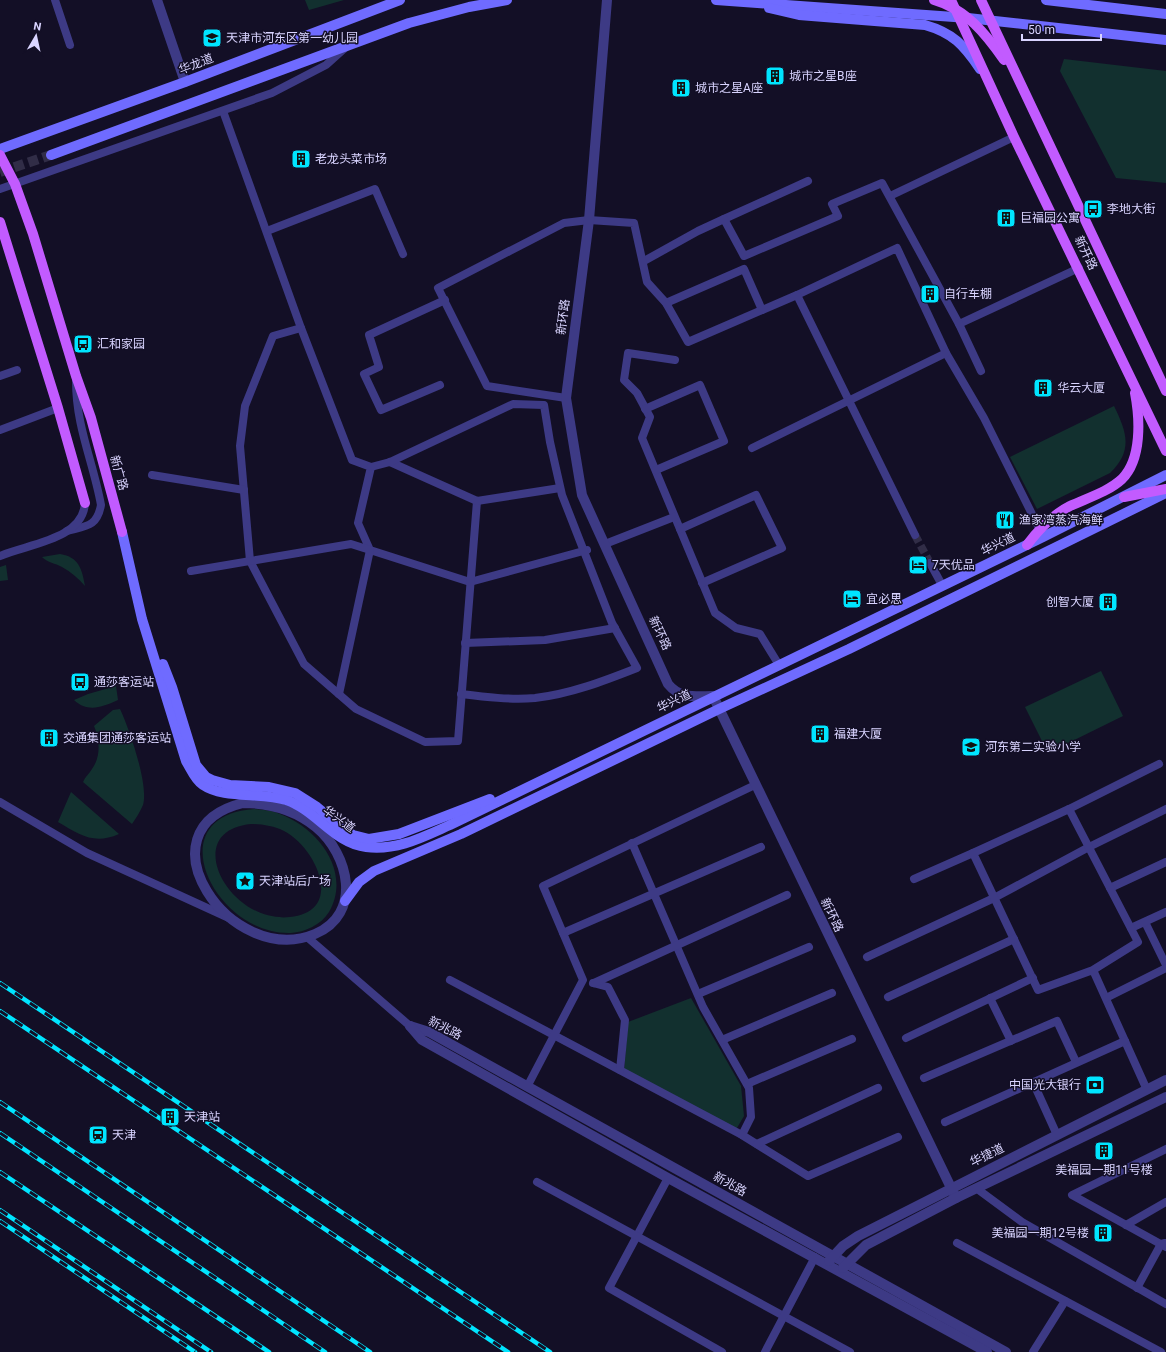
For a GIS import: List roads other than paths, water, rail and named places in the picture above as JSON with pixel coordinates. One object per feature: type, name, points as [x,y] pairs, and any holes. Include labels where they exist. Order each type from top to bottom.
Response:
[{"type":"main road","name":"华龙道","points":[[0,150],[185,82],[400,0]]},
{"type":"main road","points":[[51,155],[350,43],[408,23],[445,12],[507,0]]},
{"type":"main road","points":[[716,0],[958,11],[993,44],[1017,77]]},
{"type":"main road","points":[[934,0],[958,11],[990,20],[1166,40]]},
{"type":"main road","name":"新开路","points":[[981,0],[1166,391]]},
{"type":"main road","points":[[1046,0],[1166,14]]},
{"type":"main road","points":[[752,2],[799,15],[925,25],[940,29],[962,44],[989,82]]},
{"type":"main road","name":"新开路","points":[[958,11],[1014,137],[1079,268],[1166,451]]},
{"type":"main road","name":"新广路","points":[[0,155],[15,184],[33,234],[90,418],[122,532],[132,580],[178,734],[192,772]]},
{"type":"main road","points":[[0,222],[58,408],[85,504]]},
{"type":"main road","points":[[1041,533],[1068,507],[1114,485],[1123,478],[1129,468],[1134,457],[1138,428],[1132,379]]},
{"type":"main road","points":[[1041,533],[1124,496],[1166,475]]},
{"type":"main road","points":[[345,901],[359,882],[374,871],[461,834],[719,709],[856,645],[1130,510],[1164,490],[1166,480]]},
{"type":"main road","points":[[1124,496],[1164,490]]},
{"type":"main road","name":"华兴道","points":[[192,772],[204,786],[227,794],[262,795],[288,801],[307,812],[347,842],[361,847],[376,848],[403,844],[420,838],[517,792],[1027,545],[1041,533]]},
{"type":"main road","points":[[151,644],[163,664],[172,687],[196,764],[206,777],[216,782],[230,786],[269,787],[295,793],[317,807],[345,830],[357,836],[369,839],[399,834],[473,805],[517,792]]},
{"type":"street","points":[[55,0],[70,44]]},
{"type":"street","points":[[157,0],[185,82]]},
{"type":"street","name":"新环路","points":[[607,0],[589,220],[566,398],[582,495],[668,684],[673,690],[683,695],[713,696],[956,1198]]},
{"type":"street","points":[[0,189],[272,93],[326,65],[350,43]]},
{"type":"street","points":[[223,111],[301,328],[352,460],[371,467],[390,462],[513,404],[544,406],[560,488],[586,550],[615,628],[637,668],[589,687],[534,698],[461,694]]},
{"type":"street","points":[[890,196],[1014,137]]},
{"type":"street","points":[[644,261],[698,231],[808,181]]},
{"type":"street","points":[[724,220],[744,256],[838,216],[832,204],[882,183],[959,324],[981,371]]},
{"type":"street","points":[[266,231],[375,189],[403,254]]},
{"type":"street","points":[[566,398],[487,386],[438,288],[564,223],[589,220],[634,223],[647,282],[666,302],[688,342],[797,295],[897,248],[946,353],[984,418],[1041,533]]},
{"type":"street","points":[[959,324],[1079,268]]},
{"type":"street","points":[[666,302],[744,269],[762,310]]},
{"type":"street","points":[[797,295],[848,402],[915,535]]},
{"type":"street","points":[[440,385],[381,410],[364,374],[380,367],[369,336],[445,300]]},
{"type":"street","points":[[301,328],[273,336],[245,406],[240,446],[250,561],[304,664],[356,709],[425,742],[458,741],[477,501]]},
{"type":"street","points":[[675,360],[628,353],[624,380],[637,393],[650,417],[642,438],[715,613],[736,628],[760,634],[779,665]]},
{"type":"street","points":[[752,448],[946,353]]},
{"type":"street","points":[[0,376],[16,370]]},
{"type":"street","points":[[67,531],[91,525],[99,516],[101,505],[80,429],[76,404],[76,376]]},
{"type":"street","points":[[645,408],[700,385],[724,441],[656,470]]},
{"type":"street","points":[[0,430],[58,408]]},
{"type":"street","points":[[390,462],[477,501],[560,488]]},
{"type":"street","points":[[339,694],[370,550],[358,523],[371,467]]},
{"type":"street","points":[[152,475],[244,490]]},
{"type":"street","points":[[680,530],[756,495],[782,548],[702,583]]},
{"type":"street","points":[[0,556],[51,539],[77,525],[84,513],[85,504]]},
{"type":"street","points":[[604,544],[674,517]]},
{"type":"street","points":[[191,571],[350,544],[470,582],[586,550]]},
{"type":"street","points":[[930,563],[942,585]]},
{"type":"street","points":[[465,643],[545,640],[615,628]]},
{"type":"street","points":[[914,879],[1069,809],[1159,764]]},
{"type":"street","points":[[583,980],[543,886],[755,785]]},
{"type":"street","points":[[0,802],[87,853],[231,919],[255,932],[276,938],[296,939],[307,937],[330,925],[339,915],[345,901],[346,887],[342,862],[335,848],[323,833],[309,822],[286,810],[267,804],[243,804],[227,808],[214,816],[201,831],[195,850],[197,868],[205,890],[216,905],[231,919]]},
{"type":"street","points":[[973,853],[1038,990],[1093,970],[1138,942],[1069,809]]},
{"type":"street","points":[[867,957],[994,898],[1089,847],[1166,809]]},
{"type":"street","points":[[632,843],[698,994],[749,1088],[752,1117],[742,1135]]},
{"type":"street","points":[[563,933],[761,847]]},
{"type":"street","points":[[1110,888],[1166,862]]},
{"type":"street","points":[[594,983],[787,895]]},
{"type":"street","points":[[1131,928],[1166,912]]},
{"type":"street","points":[[1106,998],[1166,967],[1145,922]]},
{"type":"street","points":[[307,937],[410,1026]]},
{"type":"street","points":[[888,997],[1014,939]]},
{"type":"street","points":[[698,994],[809,947]]},
{"type":"street","points":[[1093,970],[1147,1090]]},
{"type":"street","points":[[906,1038],[1032,978]]},
{"type":"street","points":[[450,980],[742,1135],[808,1176],[898,1137]]},
{"type":"street","points":[[583,980],[608,987],[625,1020],[620,1070]]},
{"type":"street","points":[[527,1087],[583,980]]},
{"type":"street","points":[[722,1040],[832,993]]},
{"type":"street","points":[[990,998],[1011,1040]]},
{"type":"street","points":[[924,1078],[1057,1021],[1076,1062]]},
{"type":"street","name":"新兆路","points":[[410,1026],[429,1032],[527,1087],[830,1260],[987,1352]]},
{"type":"street","name":"新兆路","points":[[410,1026],[422,1040],[668,1178],[815,1257],[830,1260]]},
{"type":"street","points":[[747,1084],[852,1039]]},
{"type":"street","points":[[944,1122],[1076,1062],[1126,1042]]},
{"type":"street","points":[[1033,1082],[1057,1134]]},
{"type":"street","points":[[1162,1082],[1165,1099]]},
{"type":"street","name":"华捷道","points":[[830,1260],[843,1246],[858,1236],[950,1188],[1162,1082]]},
{"type":"street","points":[[756,1144],[878,1088]]},
{"type":"street","name":"华捷道","points":[[843,1268],[866,1245],[976,1188],[1165,1099]]},
{"type":"street","points":[[1137,1288],[1164,1245],[1072,1195],[1166,1149]]},
{"type":"street","points":[[668,1178],[609,1288],[722,1352]]},
{"type":"street","points":[[537,1182],[850,1352]]},
{"type":"street","points":[[976,1188],[1022,1222],[1166,1304]]},
{"type":"street","points":[[1126,1225],[1166,1202]]},
{"type":"street","points":[[957,1243],[1161,1352]]},
{"type":"street","points":[[765,1352],[815,1257]]},
{"type":"street","name":"新兆路","points":[[843,1268],[1006,1352]]},
{"type":"street","points":[[1033,1352],[1065,1301]]},
{"type":"tunnel","points":[[0,172],[51,155]]},
{"type":"tunnel","points":[[915,535],[930,563]]},
{"type":"railway","points":[[0,983],[550,1352]]},
{"type":"railway","points":[[0,1011],[508,1352]]},
{"type":"railway","points":[[0,1102],[370,1352]]},
{"type":"railway","points":[[0,1133],[325,1352]]},
{"type":"railway","points":[[0,1172],[269,1352]]},
{"type":"railway","points":[[0,1210],[211,1352]]},
{"type":"railway","points":[[0,1221],[195,1352]]},
{"type":"place","name":"天津市河东区第一幼儿园","points":[[212,38]]},
{"type":"place","name":"城市之星B座","points":[[775,76]]},
{"type":"place","name":"城市之星A座","points":[[681,88]]},
{"type":"place","name":"老龙头菜市场","points":[[301,159]]},
{"type":"place","name":"李地大街","points":[[1093,209]]},
{"type":"place","name":"巨福园公寓","points":[[1006,218]]},
{"type":"place","name":"自行车棚","points":[[930,294]]},
{"type":"place","name":"汇和家园","points":[[83,344]]},
{"type":"place","name":"华云大厦","points":[[1043,388]]},
{"type":"place","name":"渔家湾蒸汽海鲜","points":[[1005,520]]},
{"type":"place","name":"7天优品","points":[[918,565]]},
{"type":"place","name":"宜必思","points":[[852,599]]},
{"type":"place","name":"创智大厦","points":[[1108,602]]},
{"type":"place","name":"通莎客运站","points":[[80,682]]},
{"type":"place","name":"福建大厦","points":[[820,734]]},
{"type":"place","name":"交通集团通莎客运站","points":[[49,738]]},
{"type":"place","name":"河东第二实验小学","points":[[971,747]]},
{"type":"place","name":"天津站后广场","points":[[245,881]]},
{"type":"place","name":"中国光大银行","points":[[1095,1085]]},
{"type":"place","name":"天津站","points":[[170,1117]]},
{"type":"place","name":"天津","points":[[98,1135]]},
{"type":"place","name":"美福园一期11号楼","points":[[1104,1151]]},
{"type":"place","name":"美福园一期12号楼","points":[[1103,1233]]}]
